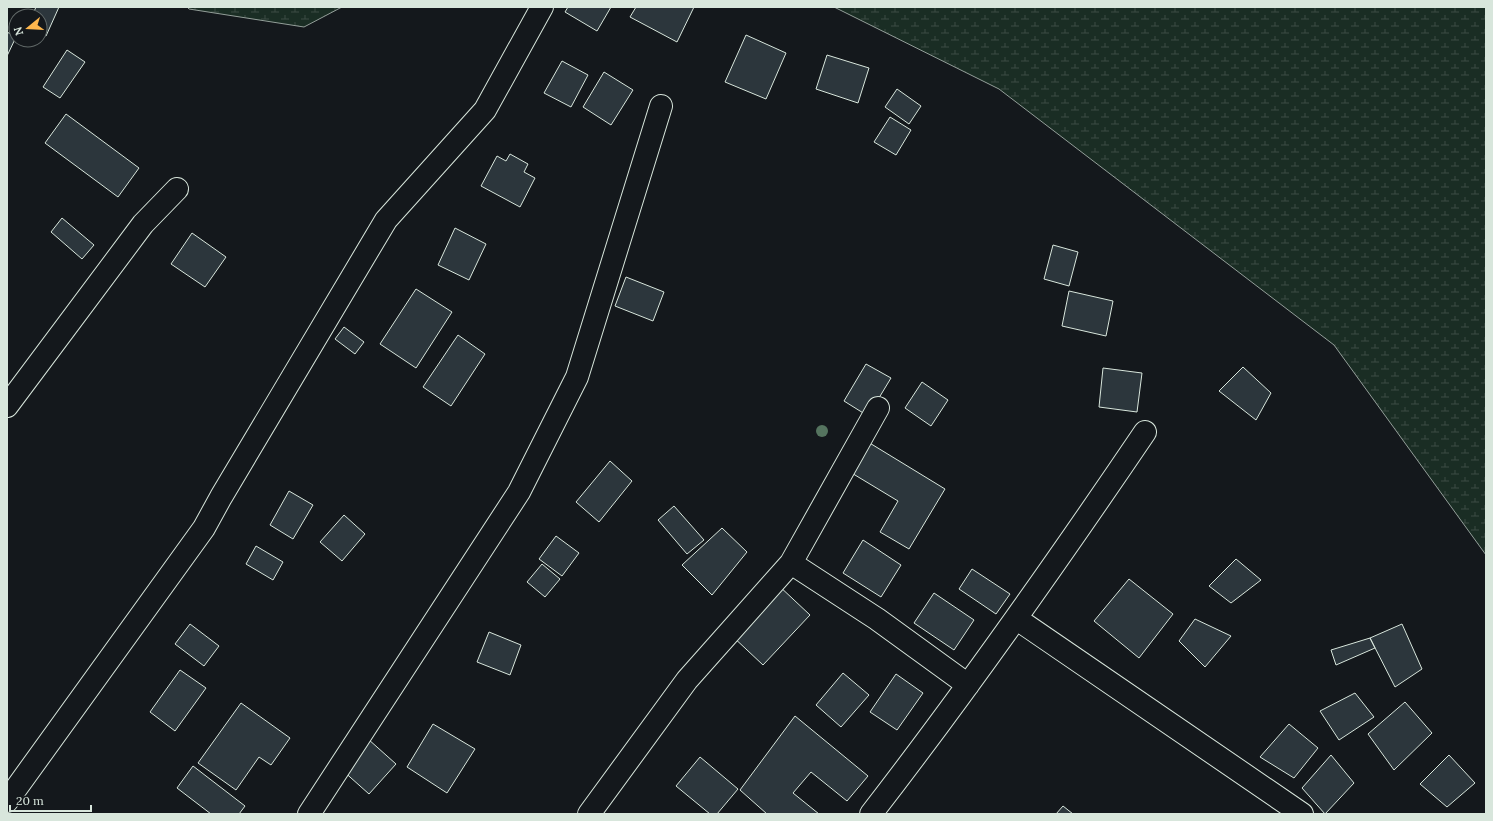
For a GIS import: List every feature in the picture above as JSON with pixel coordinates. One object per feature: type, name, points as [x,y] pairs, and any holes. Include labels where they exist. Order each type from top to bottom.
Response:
[{"type":"street","points":[[7,801],[204,528],[386,220],[485,110],[542,7]]},
{"type":"street","points":[[309,814],[519,492],[574,384],[661,106]]},
{"type":"street","points":[[7,406],[142,224],[177,189]]},
{"type":"street","points":[[589,814],[687,680],[792,563],[878,408]]},
{"type":"street","points":[[871,814],[928,741],[1017,619],[1145,432]]},
{"type":"street","points":[[792,563],[877,619],[968,685]]},
{"type":"street","points":[[1017,619],[1302,814]]},
{"type":"green space","points":[[187,7],[342,7],[304,27],[189,9]]},
{"type":"green space","points":[[834,7],[1486,7],[1486,555],[1334,345],[999,89]]},
{"type":"building","points":[[59,7],[48,32],[48,8],[36,8]]},
{"type":"building","points":[[568,7],[611,7],[597,31],[565,12]]},
{"type":"building","points":[[636,7],[694,7],[677,42],[630,17]]},
{"type":"building","points":[[7,32],[8,48],[11,48],[7,56]]},
{"type":"building","points":[[746,35],[786,53],[766,99],[725,82]]},
{"type":"building","points":[[67,50],[85,62],[60,98],[43,87]]},
{"type":"building","points":[[827,55],[869,68],[858,103],[816,89]]},
{"type":"building","points":[[562,61],[588,75],[571,107],[544,93]]},
{"type":"building","points":[[604,72],[633,90],[611,125],[583,107]]},
{"type":"building","points":[[897,89],[921,106],[909,124],[885,107]]},
{"type":"building","points":[[66,114],[139,168],[118,197],[45,143]]},
{"type":"building","points":[[890,117],[911,130],[896,155],[874,142]]},
{"type":"building","points":[[510,154],[528,164],[524,172],[535,178],[520,207],[481,186],[497,156],[506,161]]},
{"type":"building","points":[[62,218],[94,245],[82,259],[51,232]]},
{"type":"building","points":[[455,228],[486,244],[469,280],[438,265]]},
{"type":"building","points":[[192,233],[226,257],[205,287],[171,264]]},
{"type":"building","points":[[1053,245],[1078,252],[1069,286],[1044,279]]},
{"type":"building","points":[[626,277],[664,292],[653,321],[615,306]]},
{"type":"building","points":[[416,289],[452,312],[416,368],[380,344]]},
{"type":"building","points":[[1069,291],[1113,301],[1106,336],[1062,326]]},
{"type":"building","points":[[344,327],[364,342],[355,354],[335,339]]},
{"type":"building","points":[[458,335],[485,354],[451,406],[423,387]]},
{"type":"building","points":[[866,364],[891,378],[868,416],[844,401]]},
{"type":"building","points":[[1243,367],[1271,393],[1256,420],[1219,391]]},
{"type":"building","points":[[1103,368],[1142,373],[1137,412],[1099,407]]},
{"type":"building","points":[[922,382],[948,400],[931,426],[905,408]]},
{"type":"building","points":[[868,442],[945,489],[909,549],[880,532],[898,501],[850,472]]},
{"type":"building","points":[[610,461],[632,481],[599,522],[576,502]]},
{"type":"building","points":[[289,491],[313,505],[293,539],[270,525]]},
{"type":"building","points":[[674,506],[704,540],[687,554],[658,520]]},
{"type":"building","points":[[344,515],[365,534],[342,561],[320,542]]},
{"type":"building","points":[[722,528],[747,552],[712,595],[682,565]]},
{"type":"building","points":[[556,536],[579,553],[562,576],[539,559]]},
{"type":"building","points":[[863,540],[901,565],[881,597],[843,573]]},
{"type":"building","points":[[256,546],[283,562],[273,580],[246,564]]},
{"type":"building","points":[[1236,559],[1261,580],[1231,603],[1209,586]]},
{"type":"building","points":[[542,564],[560,579],[545,597],[527,582]]},
{"type":"building","points":[[972,569],[1010,594],[996,614],[959,589]]},
{"type":"building","points":[[1129,579],[1173,614],[1139,658],[1094,621]]},
{"type":"building","points":[[777,584],[810,615],[763,665],[730,634]]},
{"type":"building","points":[[934,593],[974,620],[954,650],[914,623]]},
{"type":"building","points":[[1195,619],[1231,636],[1205,667],[1179,641]]},
{"type":"building","points":[[190,624],[219,646],[204,666],[175,644]]},
{"type":"building","points":[[1402,624],[1422,669],[1395,687],[1370,638]]},
{"type":"building","points":[[489,632],[521,645],[510,675],[477,662]]},
{"type":"building","points":[[1370,638],[1375,648],[1336,665],[1331,650]]},
{"type":"building","points":[[180,670],[206,688],[175,731],[150,712]]},
{"type":"building","points":[[843,673],[869,695],[841,727],[816,705]]},
{"type":"building","points":[[896,674],[923,693],[897,730],[870,712]]},
{"type":"building","points":[[1355,693],[1374,717],[1339,740],[1320,711]]},
{"type":"building","points":[[1405,702],[1432,733],[1394,770],[1368,734]]},
{"type":"building","points":[[241,703],[290,738],[271,765],[259,757],[236,790],[198,763]]},
{"type":"building","points":[[795,716],[868,776],[847,801],[811,772],[793,793],[819,814],[767,814],[740,790]]},
{"type":"building","points":[[433,724],[475,749],[447,793],[407,767]]},
{"type":"building","points":[[1289,724],[1318,748],[1294,778],[1260,757]]},
{"type":"building","points":[[368,739],[396,764],[369,794],[341,769]]},
{"type":"building","points":[[1331,755],[1354,783],[1325,814],[1302,788]]},
{"type":"building","points":[[1449,755],[1475,783],[1447,807],[1420,784]]},
{"type":"building","points":[[700,757],[738,789],[717,814],[710,814],[676,786]]},
{"type":"building","points":[[193,766],[245,806],[239,814],[211,814],[177,788]]},
{"type":"building","points":[[1063,806],[1073,814],[1056,814]]}]
